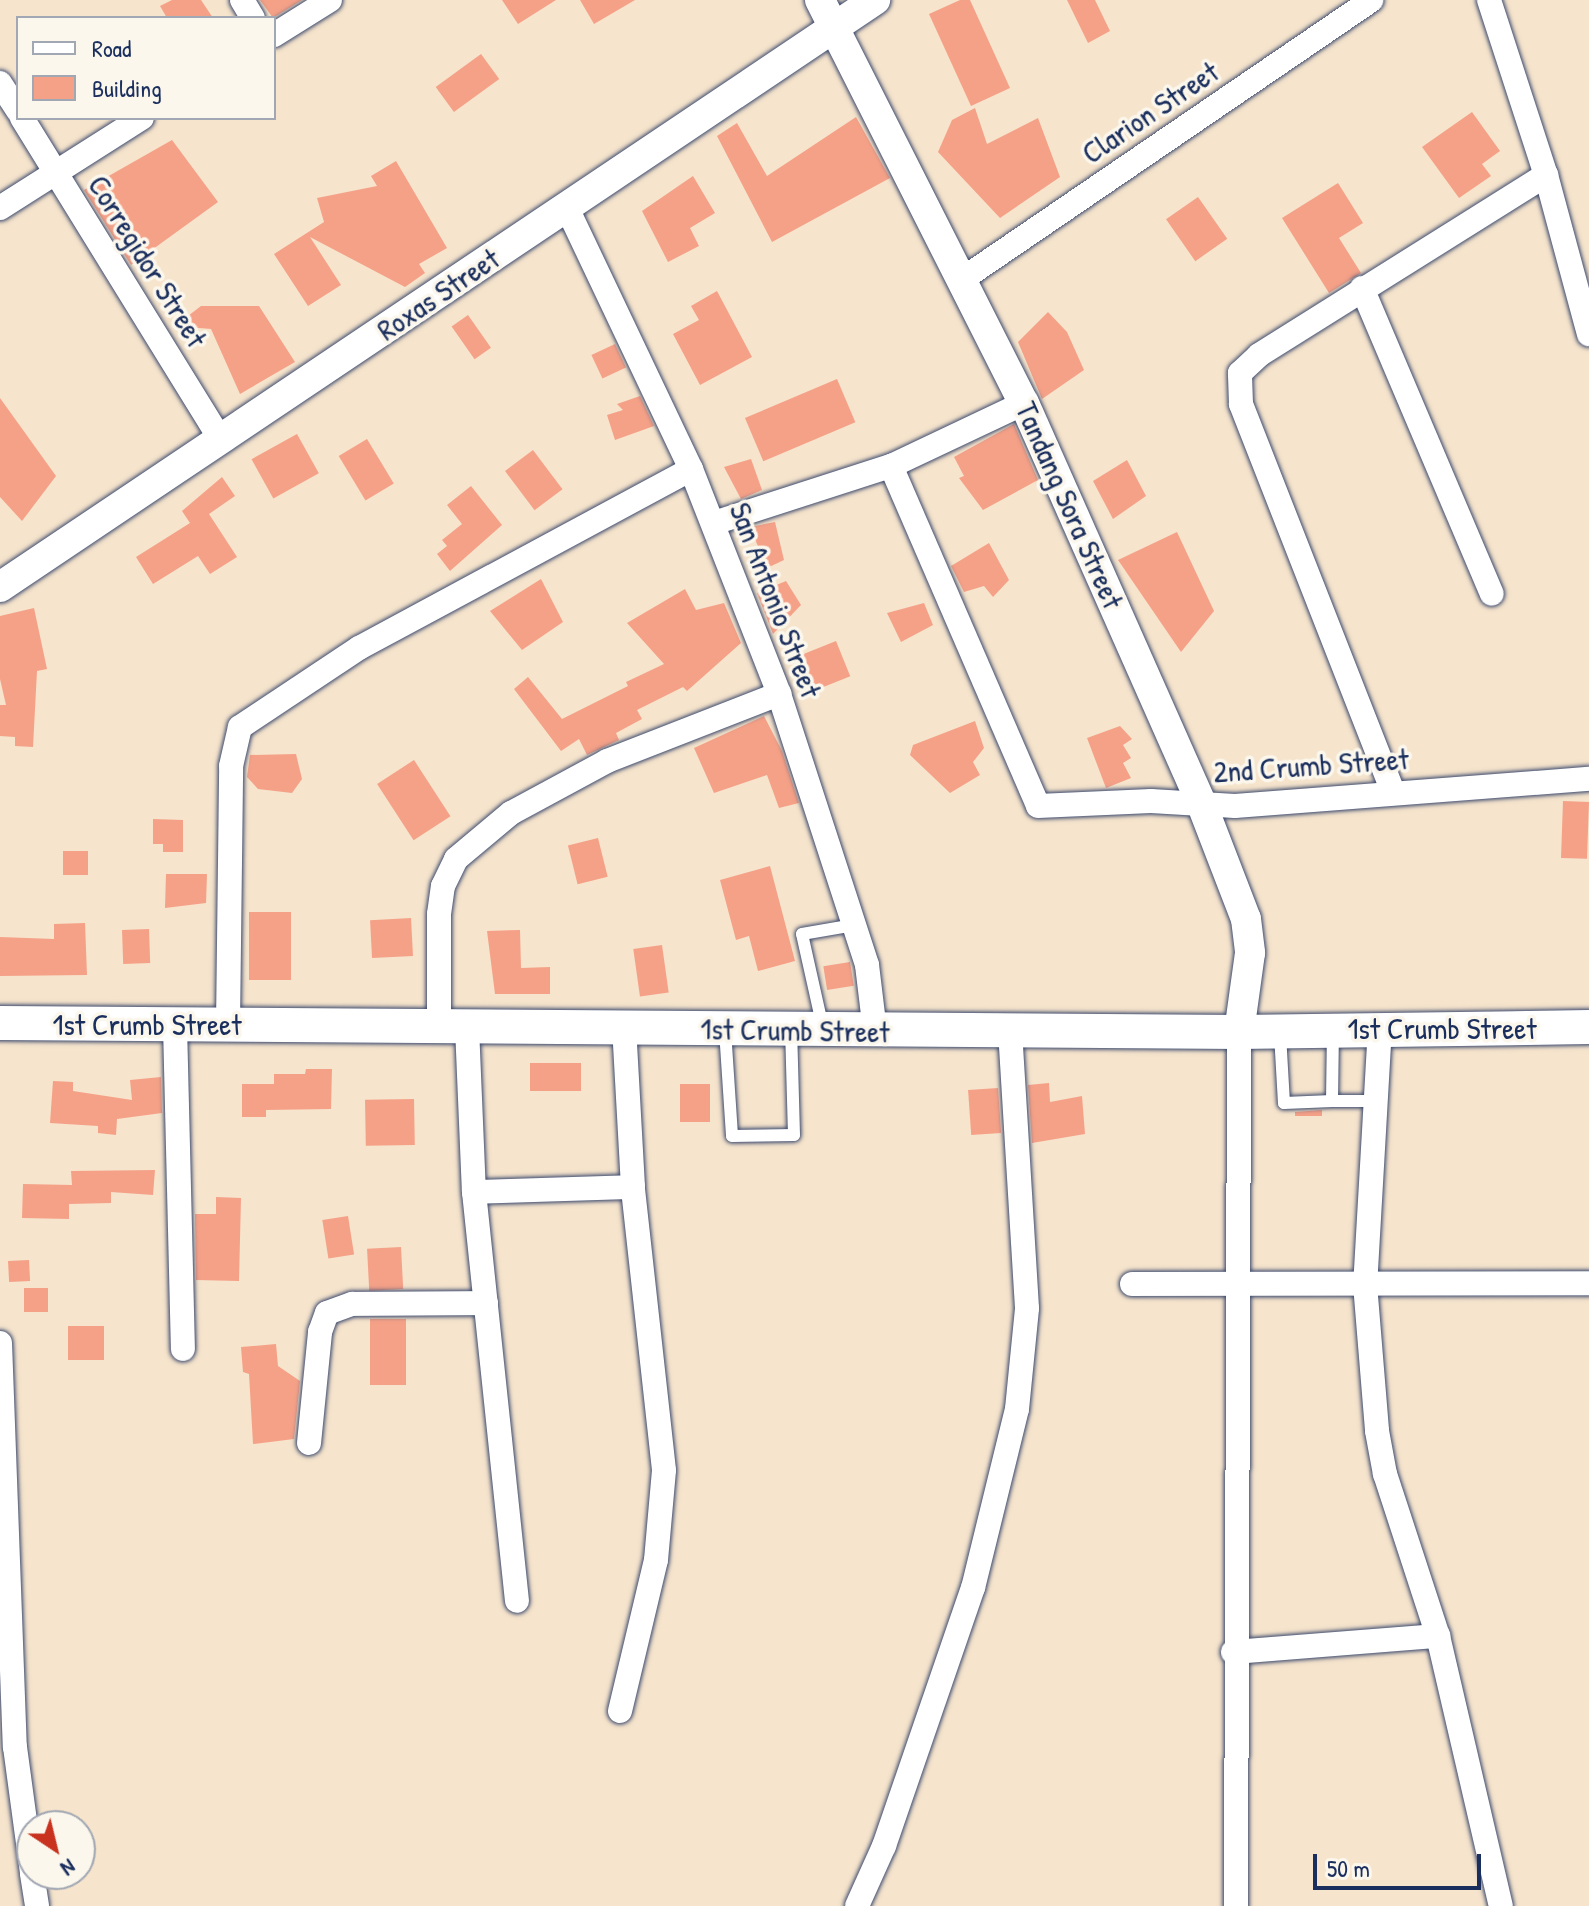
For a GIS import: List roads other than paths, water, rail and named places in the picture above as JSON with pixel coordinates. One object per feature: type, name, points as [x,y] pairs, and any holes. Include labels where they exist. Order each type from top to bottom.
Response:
[{"type":"main road","name":"1st Crumb Street","points":[[0,1023],[1239,1032],[1380,1027],[1589,1027]]},
{"type":"street","points":[[276,34],[330,0]]},
{"type":"street","name":"Roxas Street","points":[[0,587],[567,208],[828,13],[875,0]]},
{"type":"street","name":"Clarion Street","points":[[964,278],[1371,0]]},
{"type":"street","points":[[1489,0],[1546,175],[1589,334]]},
{"type":"street","name":"Tandang Sora Street","points":[[828,13],[964,278],[1024,403],[1202,805],[1247,930],[1248,976],[1239,1032]]},
{"type":"street","points":[[0,83],[16,108]]},
{"type":"street","name":"Corregidor Street","points":[[23,120],[220,438]]},
{"type":"street","points":[[0,208],[139,120]]},
{"type":"street","points":[[1393,792],[1238,394],[1246,365],[1362,288],[1546,175]]},
{"type":"street","name":"San Antonio Street","points":[[567,208],[691,469],[779,694],[867,965],[875,1031]]},
{"type":"street","points":[[1362,288],[1492,594]]},
{"type":"street","points":[[714,523],[891,466],[1024,403]]},
{"type":"street","name":"2nd Crumb Street","points":[[891,466],[1038,806],[1151,801],[1202,805],[1589,779]]},
{"type":"street","points":[[228,1025],[231,766],[240,727],[359,648],[691,469]]},
{"type":"street","points":[[517,1601],[474,1192],[439,914],[443,886],[456,859],[511,813],[607,761],[779,694]]},
{"type":"street","points":[[175,1025],[183,1349]]},
{"type":"street","points":[[1380,1027],[1365,1284],[1385,1474],[1438,1636],[1501,1906]]},
{"type":"street","points":[[620,1711],[664,1514],[664,1470],[633,1187],[624,1028]]},
{"type":"street","points":[[857,1906],[884,1846],[973,1588],[1017,1409],[1027,1308],[1010,1031]]},
{"type":"street","points":[[1236,1906],[1234,1280],[1239,1032]]},
{"type":"street","points":[[474,1192],[633,1187]]},
{"type":"street","points":[[1132,1284],[1234,1280],[1365,1284],[1589,1283]]},
{"type":"street","points":[[309,1443],[320,1332],[327,1313],[352,1304],[486,1303]]},
{"type":"street","points":[[0,1343],[15,1747],[24,1810]]},
{"type":"street","points":[[1233,1652],[1438,1636]]},
{"type":"lane","points":[[725,1030],[732,1136],[794,1135],[807,1030],[802,934],[854,925]]},
{"type":"lane","points":[[1332,1101],[1333,1029]]},
{"type":"lane","points":[[1280,1031],[1284,1103],[1375,1101]]}]
